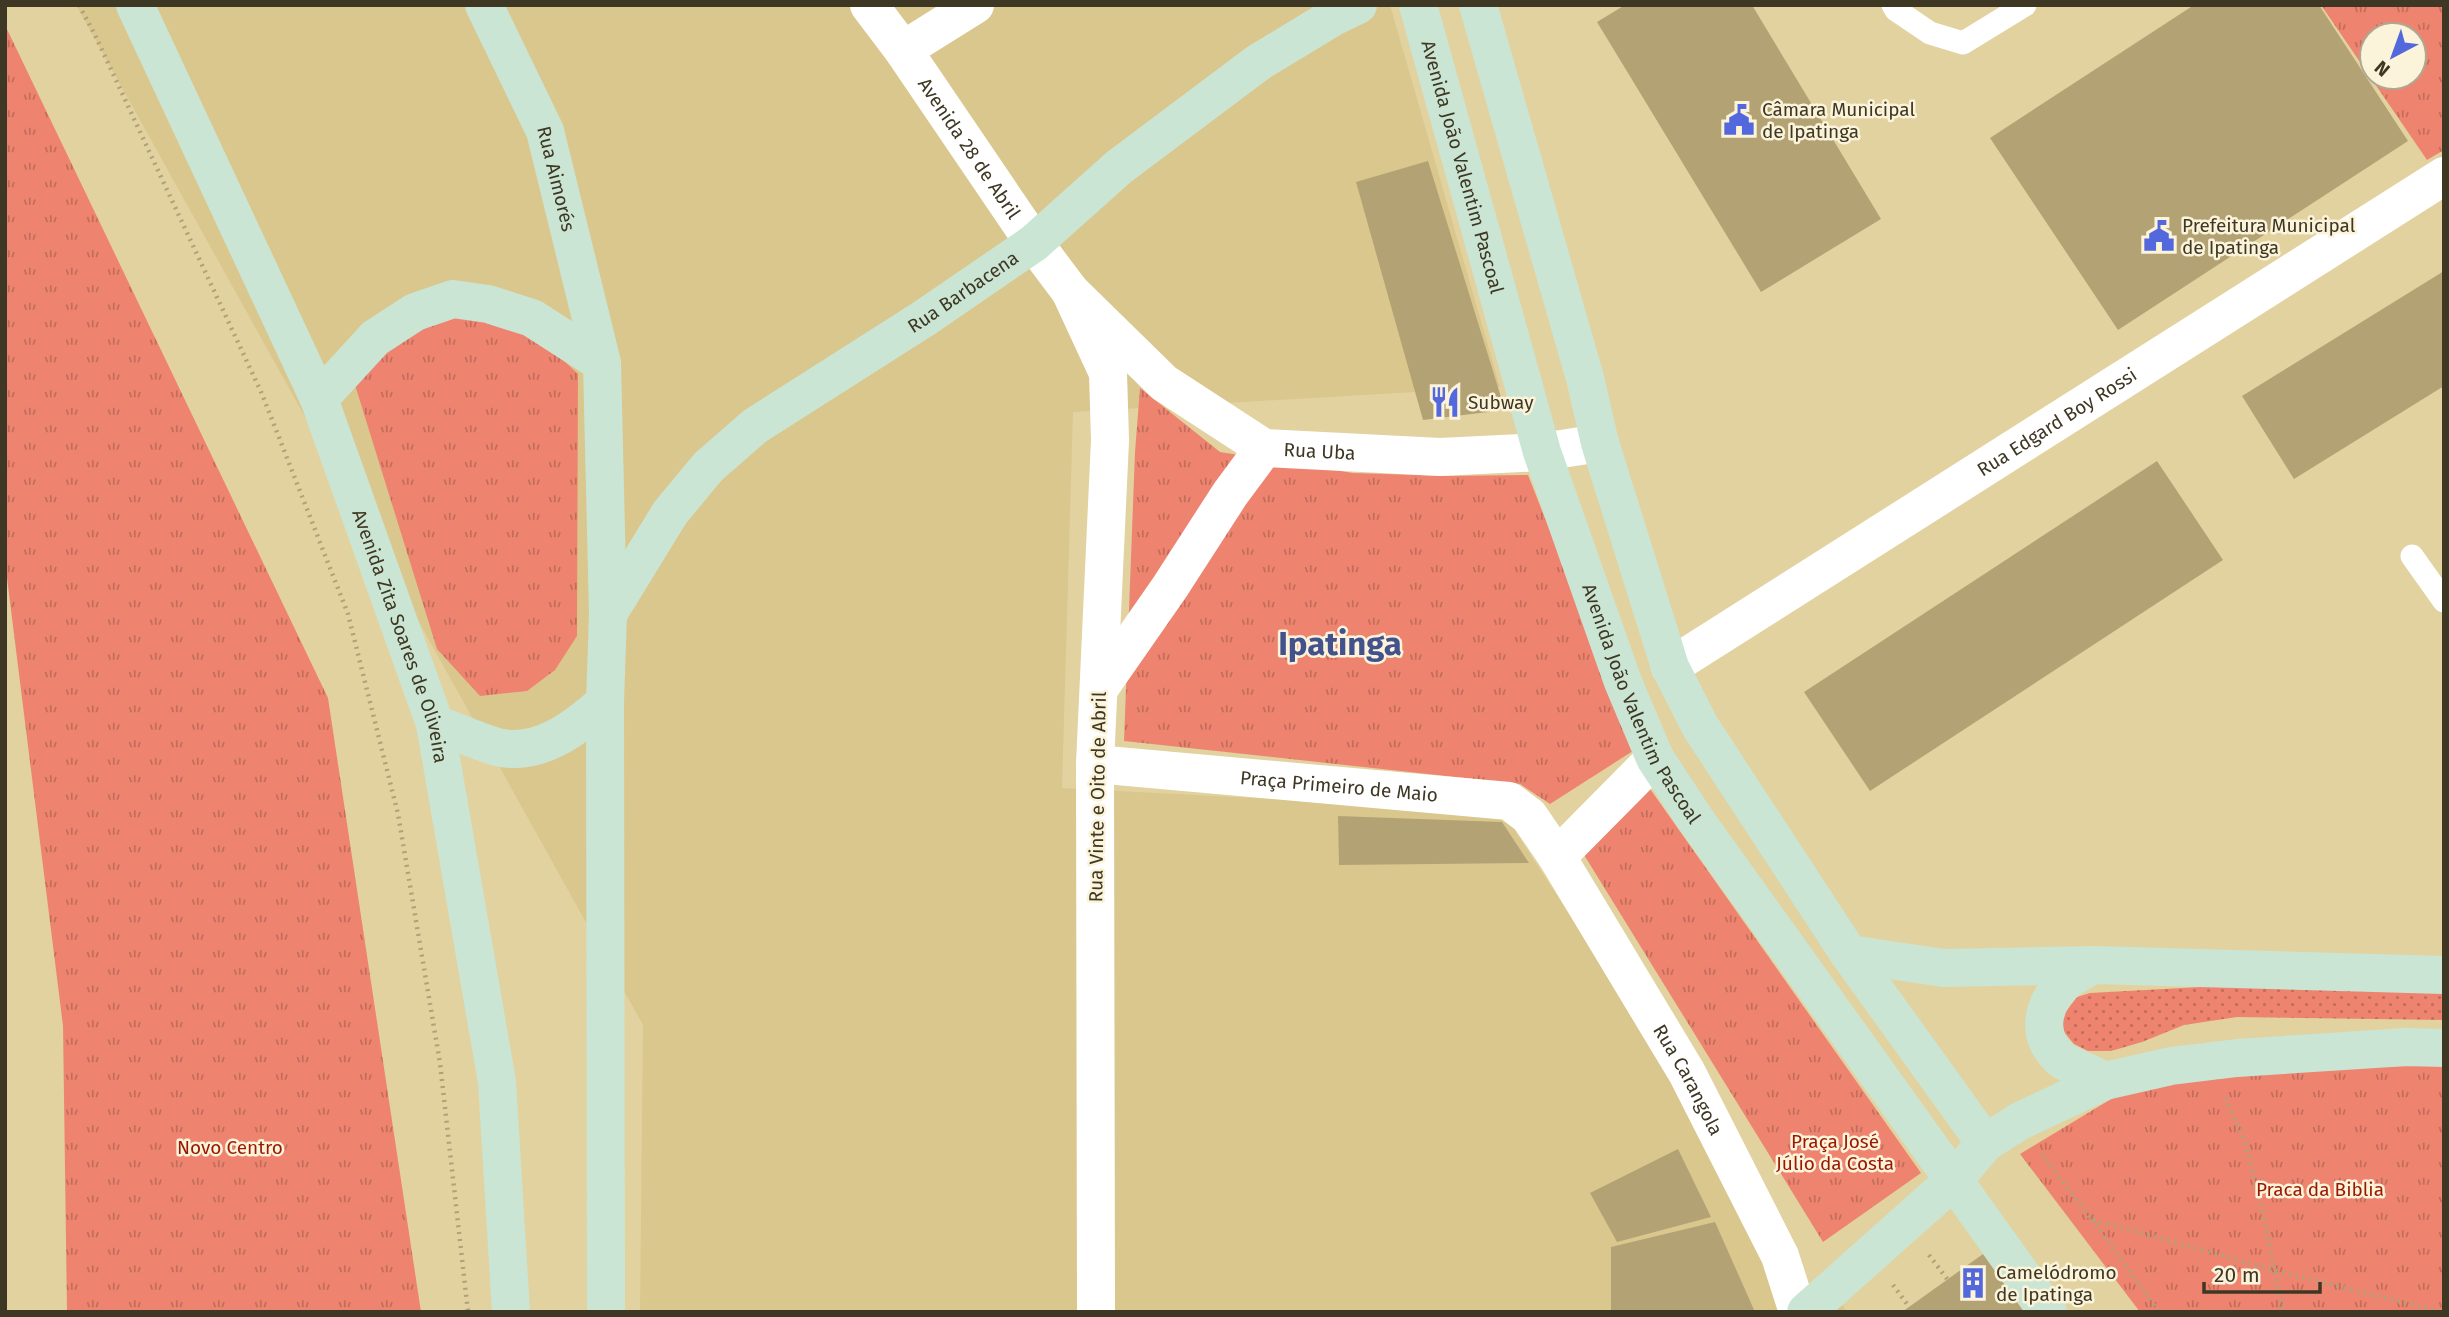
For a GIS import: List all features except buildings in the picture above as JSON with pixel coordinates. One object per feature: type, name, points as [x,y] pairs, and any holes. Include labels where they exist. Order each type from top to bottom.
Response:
[{"type":"street","name":"Avenida Zita Soares de Oliveira","points":[[135,5],[319,399],[435,724],[497,1082],[511,1312]]},
{"type":"street","name":"Rua Aimorés","points":[[484,5],[545,131],[602,363],[608,614],[605,702]]},
{"type":"street","name":"Avenida 28 de Abril","points":[[869,5],[1070,291]]},
{"type":"street","points":[[903,50],[975,5]]},
{"type":"street","name":"Rua Barbacena","points":[[608,614],[670,513],[708,467],[755,426],[923,319],[1034,243],[1119,167],[1259,62],[1358,5]]},
{"type":"street","name":"Avenida João Valentim Pascoal","points":[[1418,5],[1542,452],[1623,682],[1655,758],[2048,1312]]},
{"type":"street","name":"Avenida João Valentim Pascoal","points":[[1478,5],[1585,378],[1600,443],[1670,667],[1700,726],[1849,954],[1985,1143]]},
{"type":"street","name":"Rua Edgard Boy Rossi","points":[[1670,667],[2444,176]]},
{"type":"street","name":"Rua Uba","points":[[1070,291],[1164,383],[1264,449],[1440,457],[1542,452],[1600,443]]},
{"type":"street","name":"Rua Vinte e Oito de Abril","points":[[1070,291],[1108,373],[1111,440],[1095,764],[1096,1312]]},
{"type":"street","points":[[319,399],[375,338],[415,312],[453,299],[488,304],[532,318],[602,363]]},
{"type":"street","points":[[1099,690],[1230,494],[1264,449]]},
{"type":"street","points":[[435,724],[499,747],[533,748],[574,730],[605,702]]},
{"type":"street","points":[[605,702],[606,1312]]},
{"type":"street","points":[[1557,857],[1655,758]]},
{"type":"street","name":"Praça Primeiro de Maio","points":[[1095,764],[1508,801],[1529,816],[1557,857]]},
{"type":"street","name":"Rua Carangola","points":[[1557,857],[1687,1073],[1780,1256],[1798,1312]]},
{"type":"street","points":[[1849,954],[1944,968],[2093,965],[2444,975]]},
{"type":"street","points":[[2093,965],[2069,979],[2054,995],[2043,1017],[2045,1041],[2062,1060],[2105,1081]]},
{"type":"street","points":[[1806,1312],[1953,1181],[1985,1143],[2020,1121],[2105,1081],[2171,1066],[2209,1061],[2406,1047],[2444,1048]]},
{"type":"lane","points":[[1893,5],[1896,10],[1930,33],[1963,43],[2025,5]]},
{"type":"lane","points":[[2412,556],[2444,601]]},
{"type":"path","points":[[79,5],[262,394],[348,614],[398,814],[440,1063],[468,1312]]},
{"type":"path","points":[[2209,1061],[2245,1141],[2283,1312]]},
{"type":"path","points":[[2041,1153],[2159,1312]]},
{"type":"path","points":[[2091,1219],[2273,1270],[2442,1312]]},
{"type":"path","points":[[1906,1223],[1972,1312]]},
{"type":"shaded area","points":[[76,5],[1390,5],[1500,387],[1073,412],[1062,788],[1502,811],[1814,1290],[1840,1302],[1847,1312],[640,1312],[643,1025]]},
{"type":"green space","points":[[2321,5],[2444,5],[2444,150],[2427,160],[2380,91],[2428,91],[2428,21],[2358,21],[2358,59]]},
{"type":"green space","name":"Novo Centro","points":[[5,25],[328,698],[421,1312],[67,1312],[63,1026],[5,562]]},
{"type":"green space","points":[[465,303],[526,325],[578,374],[577,636],[555,670],[527,691],[480,696],[437,649],[355,385],[384,340]]},
{"type":"green space","points":[[1140,388],[1220,452],[1353,473],[1528,475],[1636,749],[1550,804],[1520,784],[1124,741]]},
{"type":"green space","name":"Praça José Júlio da Costa","points":[[1648,786],[1921,1173],[1823,1242],[1581,850]]},
{"type":"green space","points":[[2237,985],[2444,991],[2444,1020],[2237,1017],[2184,1025],[2111,1051],[2088,1051],[2074,1044],[2064,1032],[2061,1018],[2077,997],[2090,993]]},
{"type":"green space","name":"Praca da Biblia","points":[[2444,1065],[2444,1312],[2140,1312],[2020,1154],[2121,1093],[2253,1070]]},
{"type":"place","name":"Câmara Municipal de Ipatinga","points":[[1739,120]]},
{"type":"place","name":"Prefeitura Municipal de Ipatinga","points":[[2159,236]]},
{"type":"place","name":"Subway","points":[[1445,402]]},
{"type":"place","name":"Camelódromo de Ipatinga","points":[[1973,1283]]},
{"type":"district","name":"Ipatinga","points":[[1340,643]]}]
